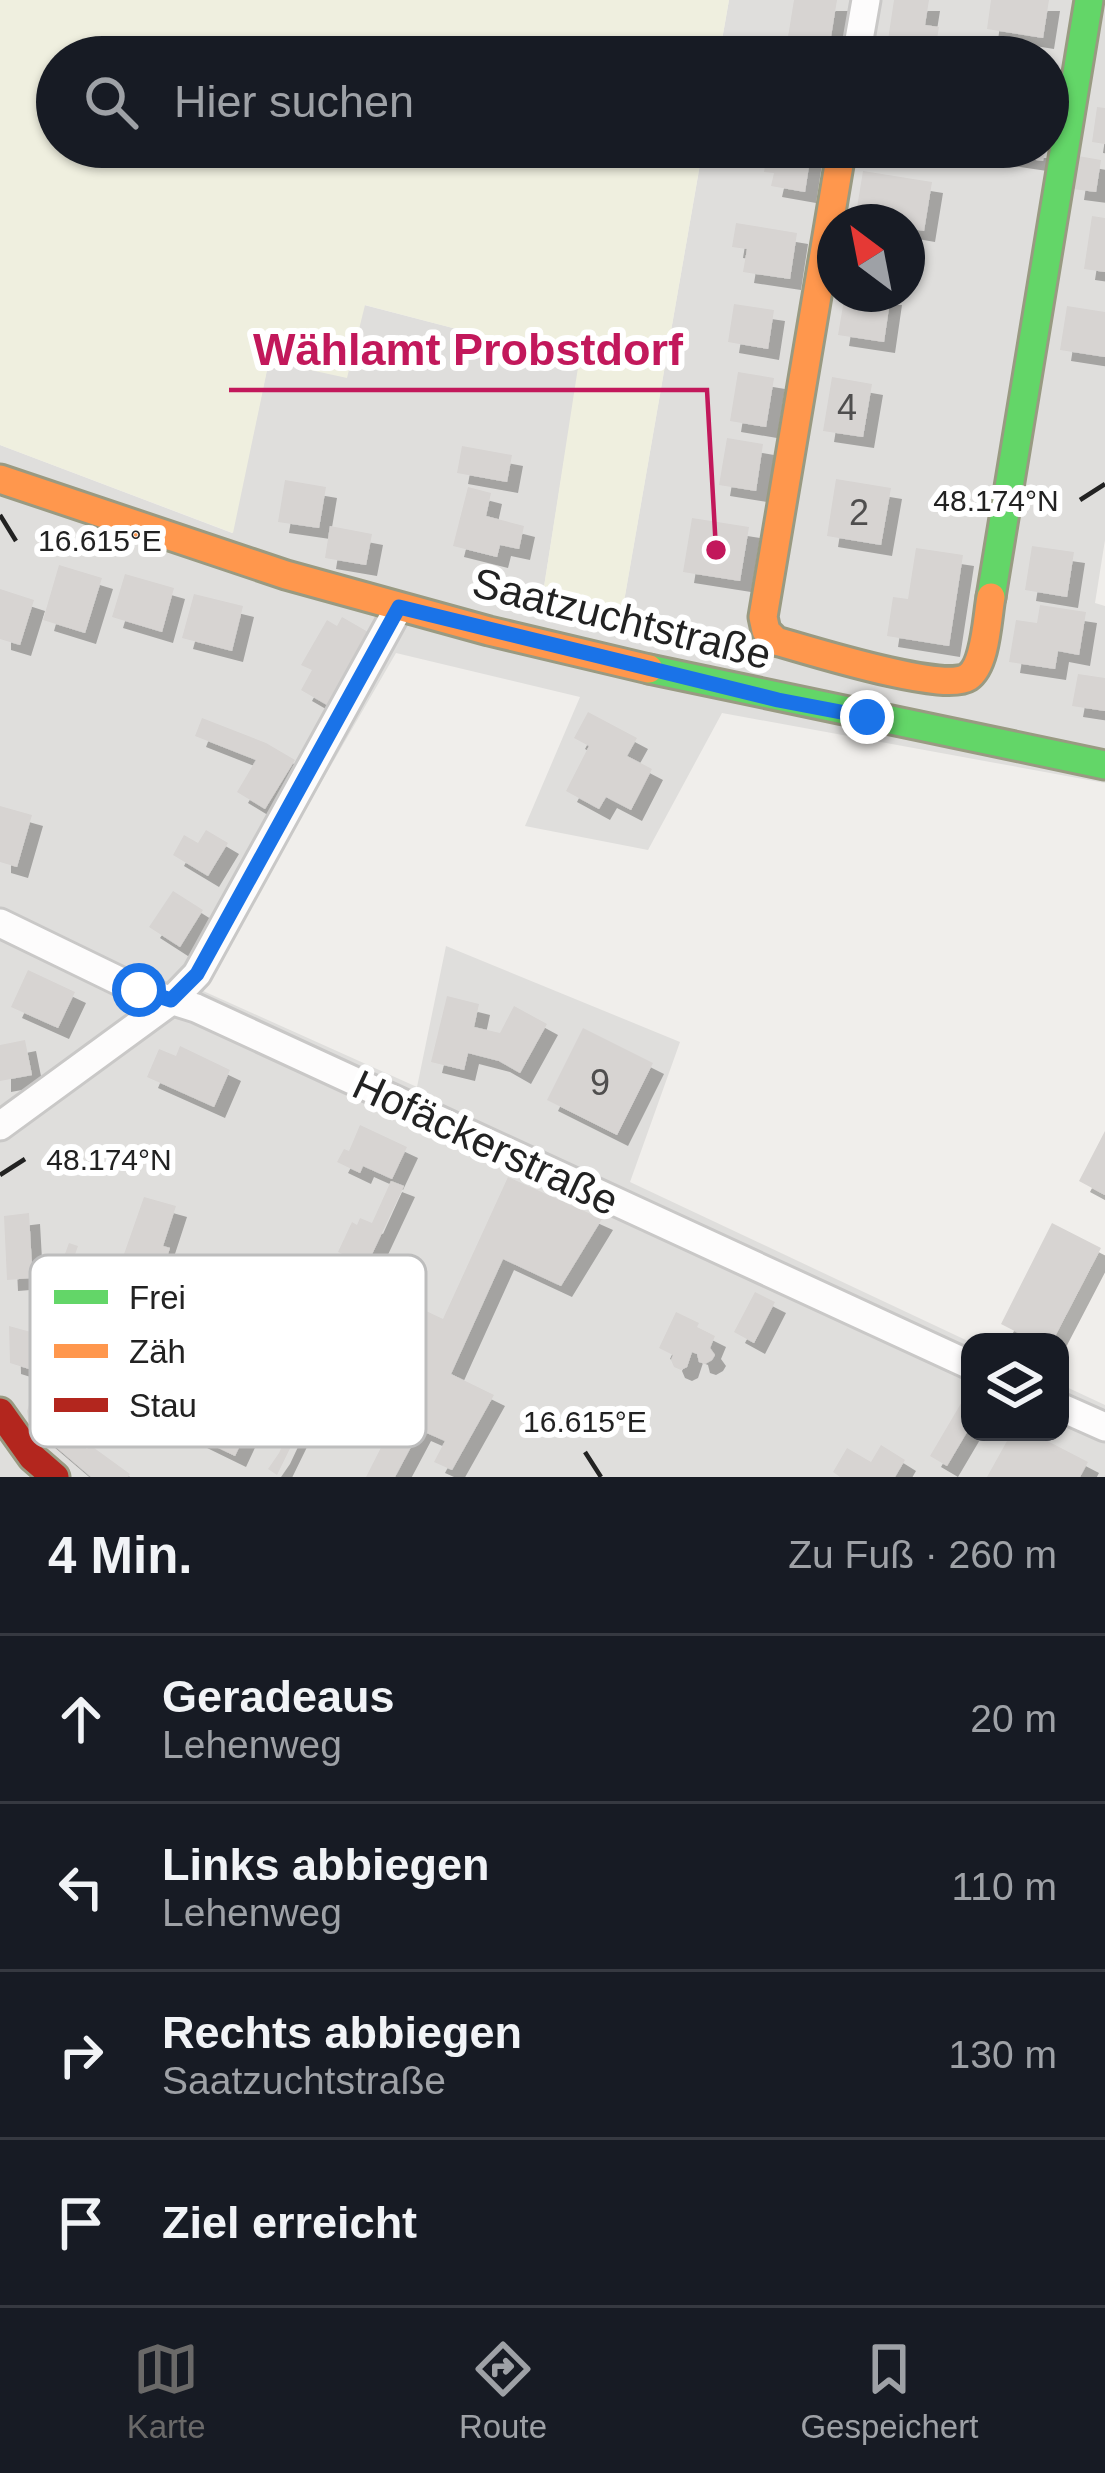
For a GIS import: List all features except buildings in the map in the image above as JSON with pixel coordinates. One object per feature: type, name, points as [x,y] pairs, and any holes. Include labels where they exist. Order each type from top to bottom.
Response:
[{"type":"street","points":[[860,36],[866,0]]},
{"type":"street","points":[[1069,122],[1089,0]]},
{"type":"street","points":[[839,168],[764,617],[766,631],[776,641],[870,667],[951,682],[968,677],[980,663],[1061,168]]},
{"type":"street","name":"Saatzuchtstraße","points":[[0,479],[282,574],[399,607],[778,700],[1105,765]]},
{"type":"street","points":[[0,1126],[171,1000],[197,974],[399,607]]},
{"type":"street","points":[[867,717],[870,667]]},
{"type":"street","name":"Hofäckerstraße","points":[[0,923],[139,990],[196,1008],[961,1361]]},
{"type":"street","points":[[1069,1411],[1105,1427]]},
{"type":"street","points":[[0,1412],[32,1456],[55,1477]]},
{"type":"shaded area","points":[[729,0],[1105,0],[1105,540],[1095,603],[1105,606],[1105,783],[722,713],[648,850],[525,826],[580,697],[396,653],[201,990],[417,1087],[446,946],[680,1042],[630,1182],[961,1338],[961,1441],[1069,1441],[1069,1388],[1105,1405],[1105,1477],[0,1477],[0,445],[232,533],[269,360],[364,305],[580,361],[542,599],[620,624],[699,168],[1069,168],[1069,36],[723,36]]},
{"type":"green space","points":[[0,0],[729,0],[723,36],[36,36],[36,168],[699,168],[620,625],[542,600],[579,361],[365,305],[347,378],[269,361],[233,533],[0,445]]},
{"type":"traffic: fast","points":[[1069,122],[1089,0]]},
{"type":"traffic: fast","points":[[991,597],[1061,168]]},
{"type":"traffic: fast","points":[[649,669],[1105,765]]},
{"type":"traffic: slow","points":[[838,168],[763,617],[766,631],[776,641],[844,661],[954,680],[968,677],[979,662],[991,597]]},
{"type":"traffic: slow","points":[[0,479],[286,575],[649,669]]},
{"type":"traffic: jam","points":[[0,1412],[32,1457],[55,1477]]},
{"type":"place","name":"Wählamt Probstdorf","points":[[716,550]]},
{"type":"route","points":[[139,990],[171,1000],[197,974],[399,607],[778,700],[867,717]]}]
